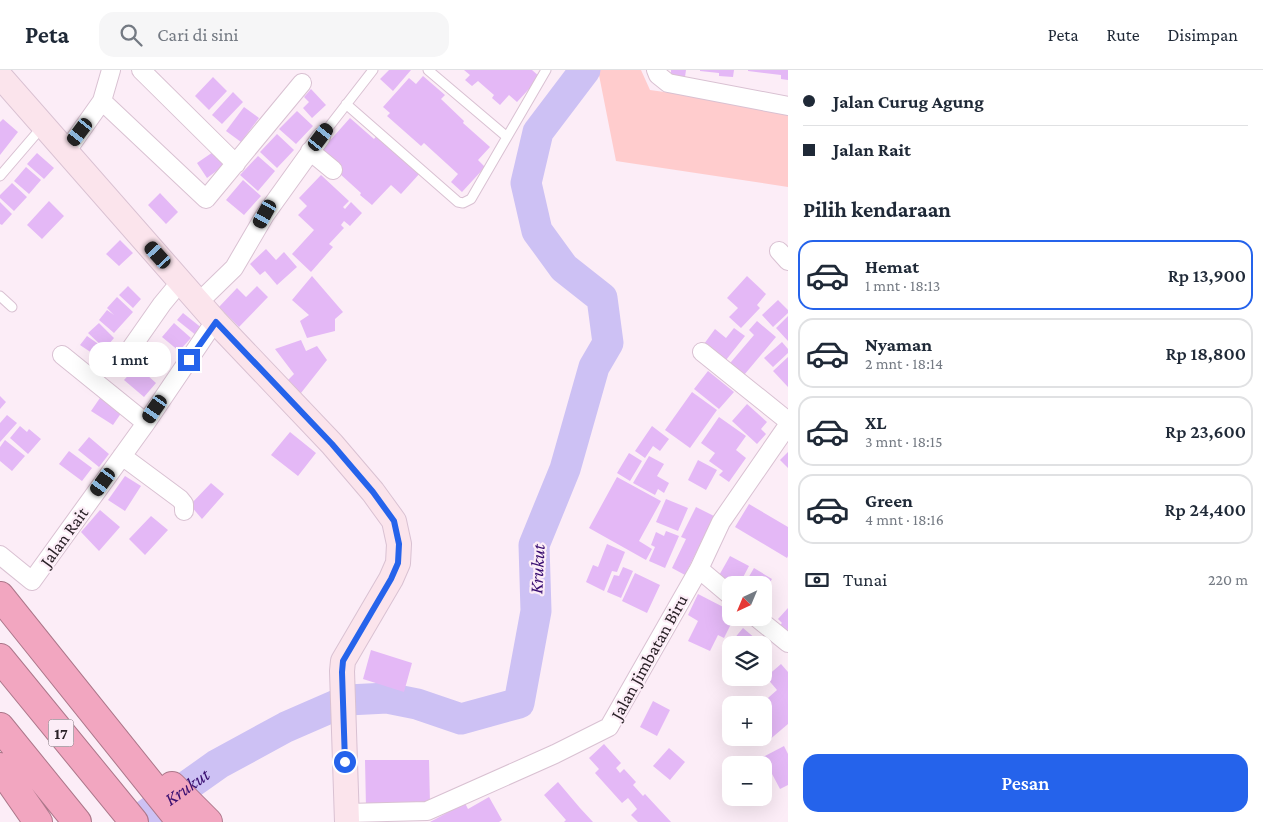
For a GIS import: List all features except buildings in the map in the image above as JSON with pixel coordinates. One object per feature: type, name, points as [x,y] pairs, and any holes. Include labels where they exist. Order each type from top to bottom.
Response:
[{"type":"highway","points":[[0,596],[60,670],[164,789],[208,822]]},
{"type":"highway","name":"17","points":[[0,658],[128,815]]},
{"type":"highway","name":"17","points":[[0,727],[77,822]]},
{"type":"highway","points":[[0,767],[38,822]]},
{"type":"highway","points":[[164,789],[181,822]]},
{"type":"street","points":[[66,152],[102,101],[111,70]]},
{"type":"street","points":[[141,70],[236,164]]},
{"type":"street","points":[[656,70],[663,80],[668,83],[788,106]]},
{"type":"street","points":[[0,76],[216,322],[332,444],[373,492],[394,521],[399,544],[398,563],[391,579],[343,661],[347,818]]},
{"type":"street","points":[[102,101],[206,199],[302,82]]},
{"type":"street","points":[[199,302],[234,268],[265,214],[316,144],[333,170]]},
{"type":"street","points":[[120,364],[162,304],[181,281]]},
{"type":"street","name":"Jalan Rait","points":[[0,556],[32,581],[216,322]]},
{"type":"street","points":[[702,352],[788,421]]},
{"type":"street","points":[[62,355],[146,423]]},
{"type":"street","name":"Jalan Jimbatan Biru","points":[[347,818],[428,811],[555,754],[609,727],[699,569],[721,522],[788,425]]},
{"type":"street","points":[[122,456],[180,499],[184,504],[184,511]]},
{"type":"street","points":[[699,569],[722,588]]},
{"type":"street","points":[[767,626],[788,643]]},
{"type":"lane","points":[[316,144],[373,70]]},
{"type":"lane","points":[[428,70],[507,137]]},
{"type":"lane","points":[[346,104],[458,202],[463,203],[471,199],[546,70]]},
{"type":"lane","points":[[0,176],[42,126]]},
{"type":"lane","points":[[0,296],[12,307]]},
{"type":"shaded area","points":[[598,70],[641,70],[650,90],[779,108],[788,100],[788,187],[616,161]]},
{"type":"waterway","name":"Krukut","points":[[136,822],[218,764],[286,727],[348,700],[387,698],[417,704],[461,719],[519,703],[536,611],[534,545],[565,469],[594,367],[608,343],[602,298],[564,268],[537,231],[526,183],[538,132],[585,70]]},
{"type":"route","points":[[189,360],[216,322],[332,444],[373,492],[394,521],[399,544],[398,563],[391,579],[343,661],[345,762]]}]
